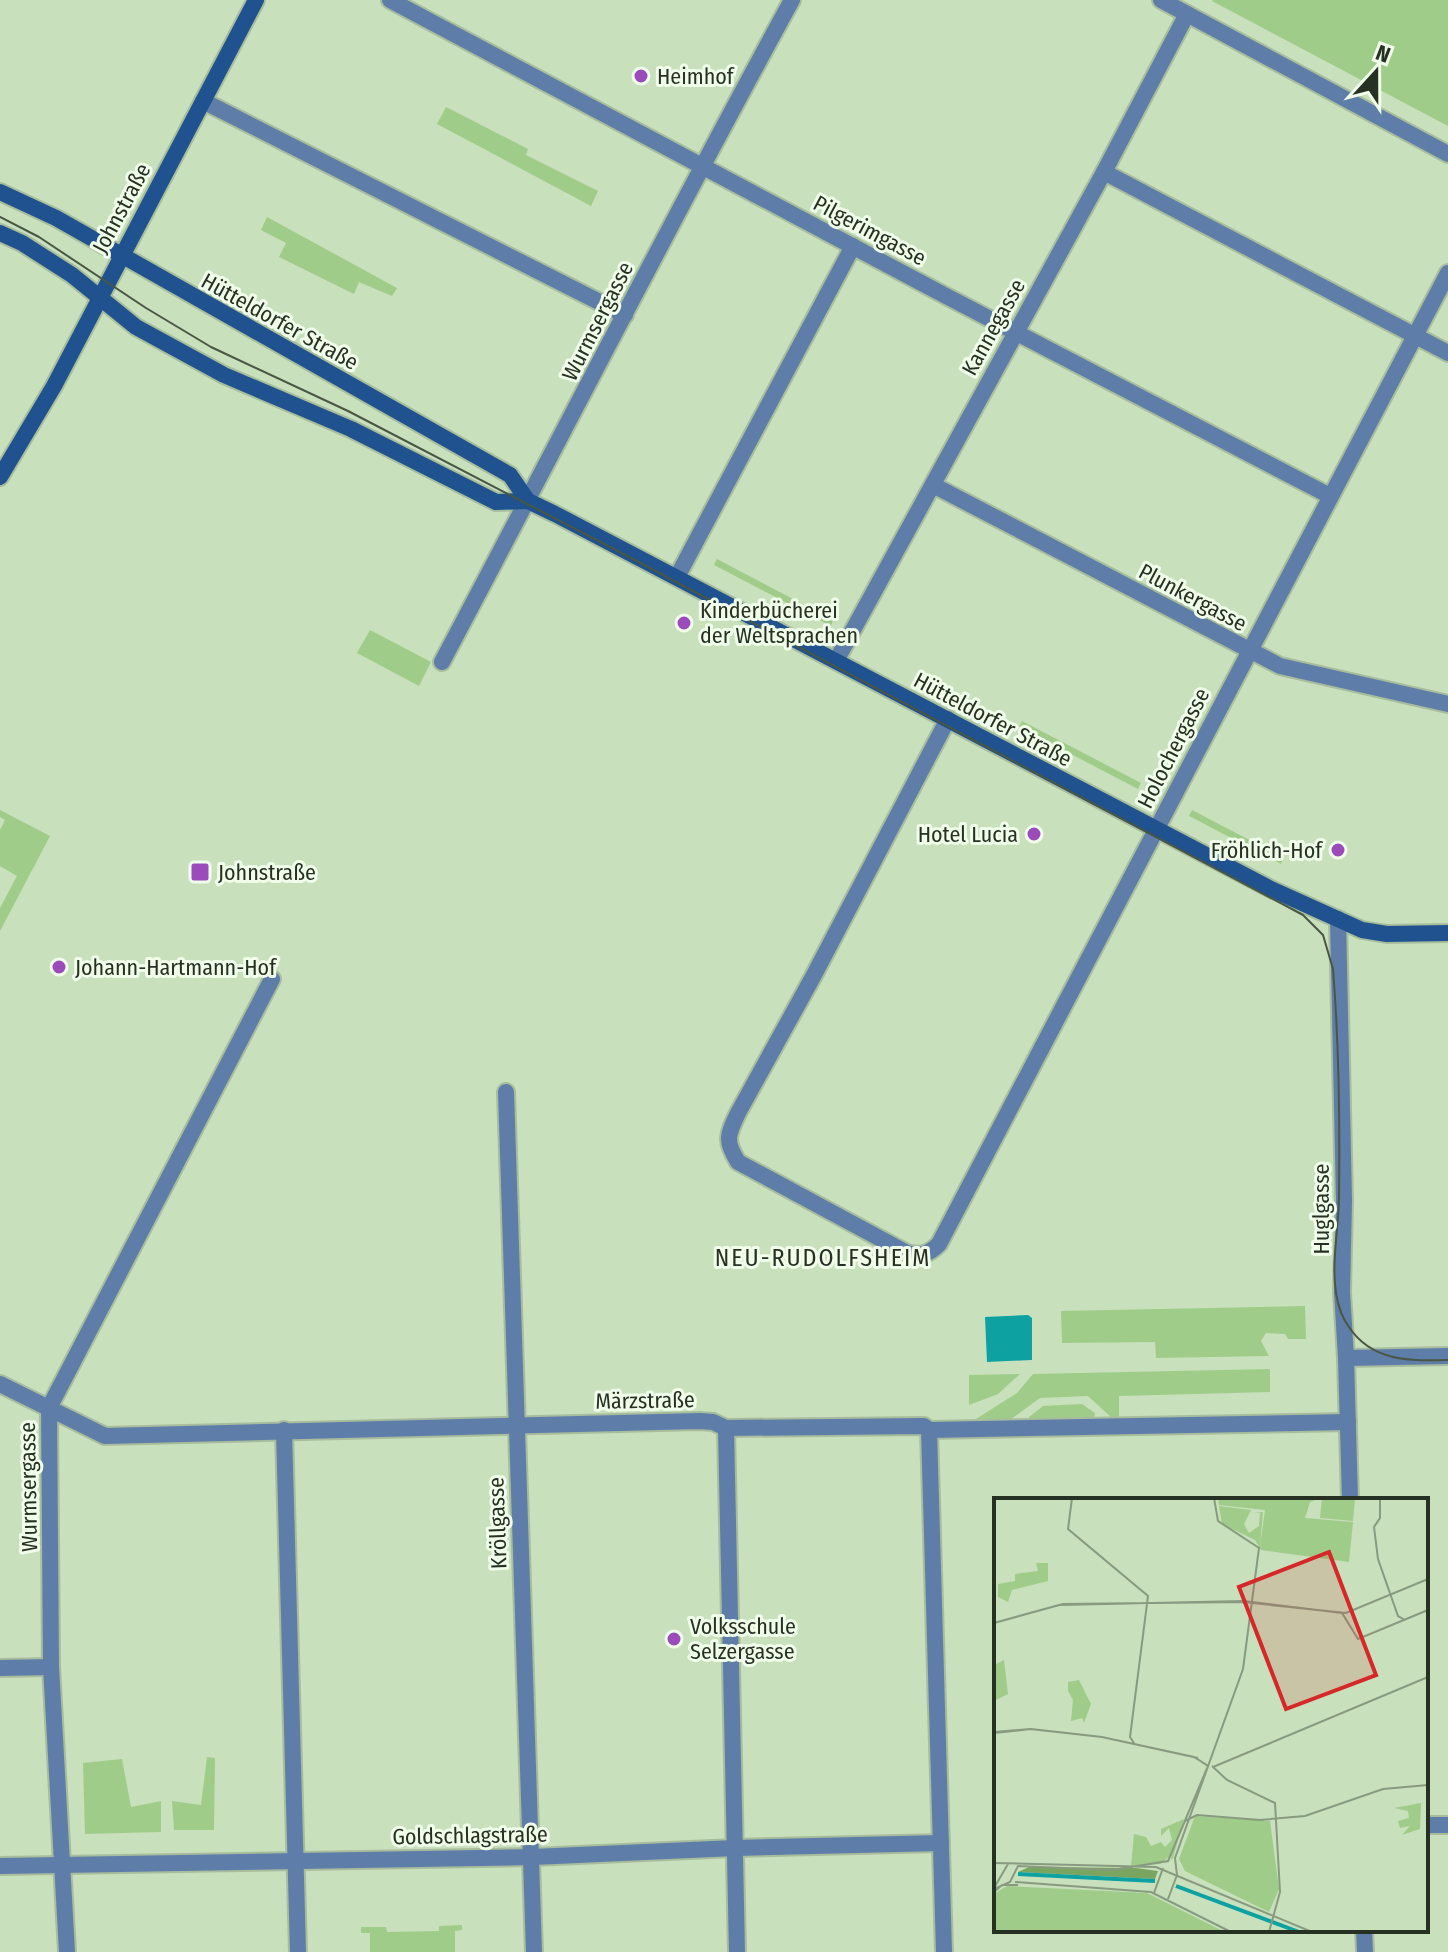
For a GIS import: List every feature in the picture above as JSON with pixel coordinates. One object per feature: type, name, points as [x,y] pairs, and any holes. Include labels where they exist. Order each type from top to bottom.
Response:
[{"type":"main road","name":"Johnstraße","points":[[0,477],[54,386],[256,0]]},
{"type":"main road","name":"Hütteldorfer Straße","points":[[0,192],[31,204],[510,475],[528,501],[1271,889],[1375,933],[1448,933]]},
{"type":"main road","name":"Hütteldorfer Straße","points":[[0,233],[22,243],[72,275],[136,327],[236,381],[351,429],[496,502],[528,501]]},
{"type":"street","name":"Pilgerimgasse","points":[[390,0],[1330,496]]},
{"type":"street","name":"Wurmsergasse","points":[[442,662],[701,166],[792,0]]},
{"type":"street","points":[[1161,0],[1448,154]]},
{"type":"street","name":"Kannegasse","points":[[836,661],[1187,14]]},
{"type":"street","points":[[203,101],[625,315]]},
{"type":"street","points":[[1104,172],[1448,353]]},
{"type":"street","points":[[677,577],[853,246]]},
{"type":"street","name":"Holochergasse","points":[[948,719],[738,1113],[728,1143],[738,1162],[919,1257],[939,1244],[1448,273]]},
{"type":"street","name":"Plunkergasse","points":[[933,485],[1280,666],[1448,704]]},
{"type":"street","name":"Huglgasse","points":[[1338,919],[1344,1201],[1342,1292],[1350,1498]]},
{"type":"street","name":"Wurmsergasse","points":[[67,1952],[51,1667],[49,1408],[272,979]]},
{"type":"street","name":"Kröllgasse","points":[[506,1092],[534,1952]]},
{"type":"street","points":[[1346,1358],[1448,1356]]},
{"type":"street","name":"Märzstraße","points":[[0,1384],[105,1436],[700,1421],[713,1422],[726,1428],[924,1426],[929,1430],[1348,1422]]},
{"type":"street","points":[[726,1428],[737,1952]]},
{"type":"street","points":[[284,1430],[298,1952]]},
{"type":"street","points":[[929,1430],[944,1952]]},
{"type":"street","points":[[0,1668],[51,1667]]},
{"type":"street","name":"Goldschlagstraße","points":[[0,1866],[533,1857],[941,1843]]},
{"type":"street","points":[[1364,1932],[1365,1952]]},
{"type":"green space","points":[[1448,0],[1448,126],[1212,1]]},
{"type":"green space","points":[[446,107],[528,149],[526,155],[598,191],[591,206],[437,124]]},
{"type":"green space","points":[[267,217],[397,288],[392,296],[359,282],[354,294],[279,257],[286,243],[261,230]]},
{"type":"green space","points":[[717,559],[833,620],[831,626],[714,565]]},
{"type":"green space","points":[[370,630],[431,662],[419,686],[357,653]]},
{"type":"green space","points":[[1022,721],[1141,783],[1138,789],[1019,727]]},
{"type":"green space","points":[[0,810],[50,836],[0,931],[0,908],[17,876],[0,866],[0,830],[5,820],[0,817]]},
{"type":"green space","points":[[1192,810],[1284,858],[1281,864],[1189,816]]},
{"type":"green space","points":[[1305,1306],[1306,1339],[1288,1339],[1285,1334],[1266,1333],[1261,1341],[1269,1356],[1156,1358],[1155,1342],[1062,1343],[1061,1311]]},
{"type":"green space","points":[[1270,1369],[1270,1392],[1119,1396],[1119,1419],[1113,1419],[1088,1396],[1040,1398],[1007,1422],[978,1422],[976,1419],[1017,1393],[1033,1374]]},
{"type":"green space","points":[[1020,1374],[998,1394],[969,1405],[969,1375]]},
{"type":"green space","points":[[1082,1404],[1095,1413],[1094,1418],[1030,1420],[1029,1417],[1043,1406]]},
{"type":"green space","points":[[207,1757],[215,1758],[214,1830],[174,1830],[172,1801],[201,1805]]},
{"type":"green space","points":[[122,1759],[131,1807],[161,1801],[161,1832],[85,1834],[83,1763]]},
{"type":"green space","points":[[462,1925],[462,1930],[455,1931],[455,1952],[370,1952],[370,1933],[361,1933],[361,1927],[386,1927],[387,1932],[439,1931],[439,1926]]},
{"type":"water","points":[[1028,1315],[1032,1318],[1032,1360],[987,1362],[985,1317]]},
{"type":"tram line","points":[[0,217],[39,237],[211,347],[348,411],[614,549],[1303,915],[1323,935],[1333,969],[1339,1139],[1339,1208],[1334,1269],[1339,1307],[1358,1339],[1381,1353],[1406,1359],[1448,1360]]},
{"type":"place","name":"Heimhof","points":[[641,76]]},
{"type":"place","name":"Kinderbücherei der Weltsprachen","points":[[684,623]]},
{"type":"place","name":"Hotel Lucia","points":[[1034,834]]},
{"type":"place","name":"Fröhlich-Hof","points":[[1338,850]]},
{"type":"place","name":"Johnstraße","points":[[200,872]]},
{"type":"place","name":"Johann-Hartmann-Hof","points":[[59,967]]},
{"type":"place","name":"Volksschule Selzergasse","points":[[674,1639]]},
{"type":"district","name":"NEU-RUDOLFSHEIM","points":[[823,1258]]}]
